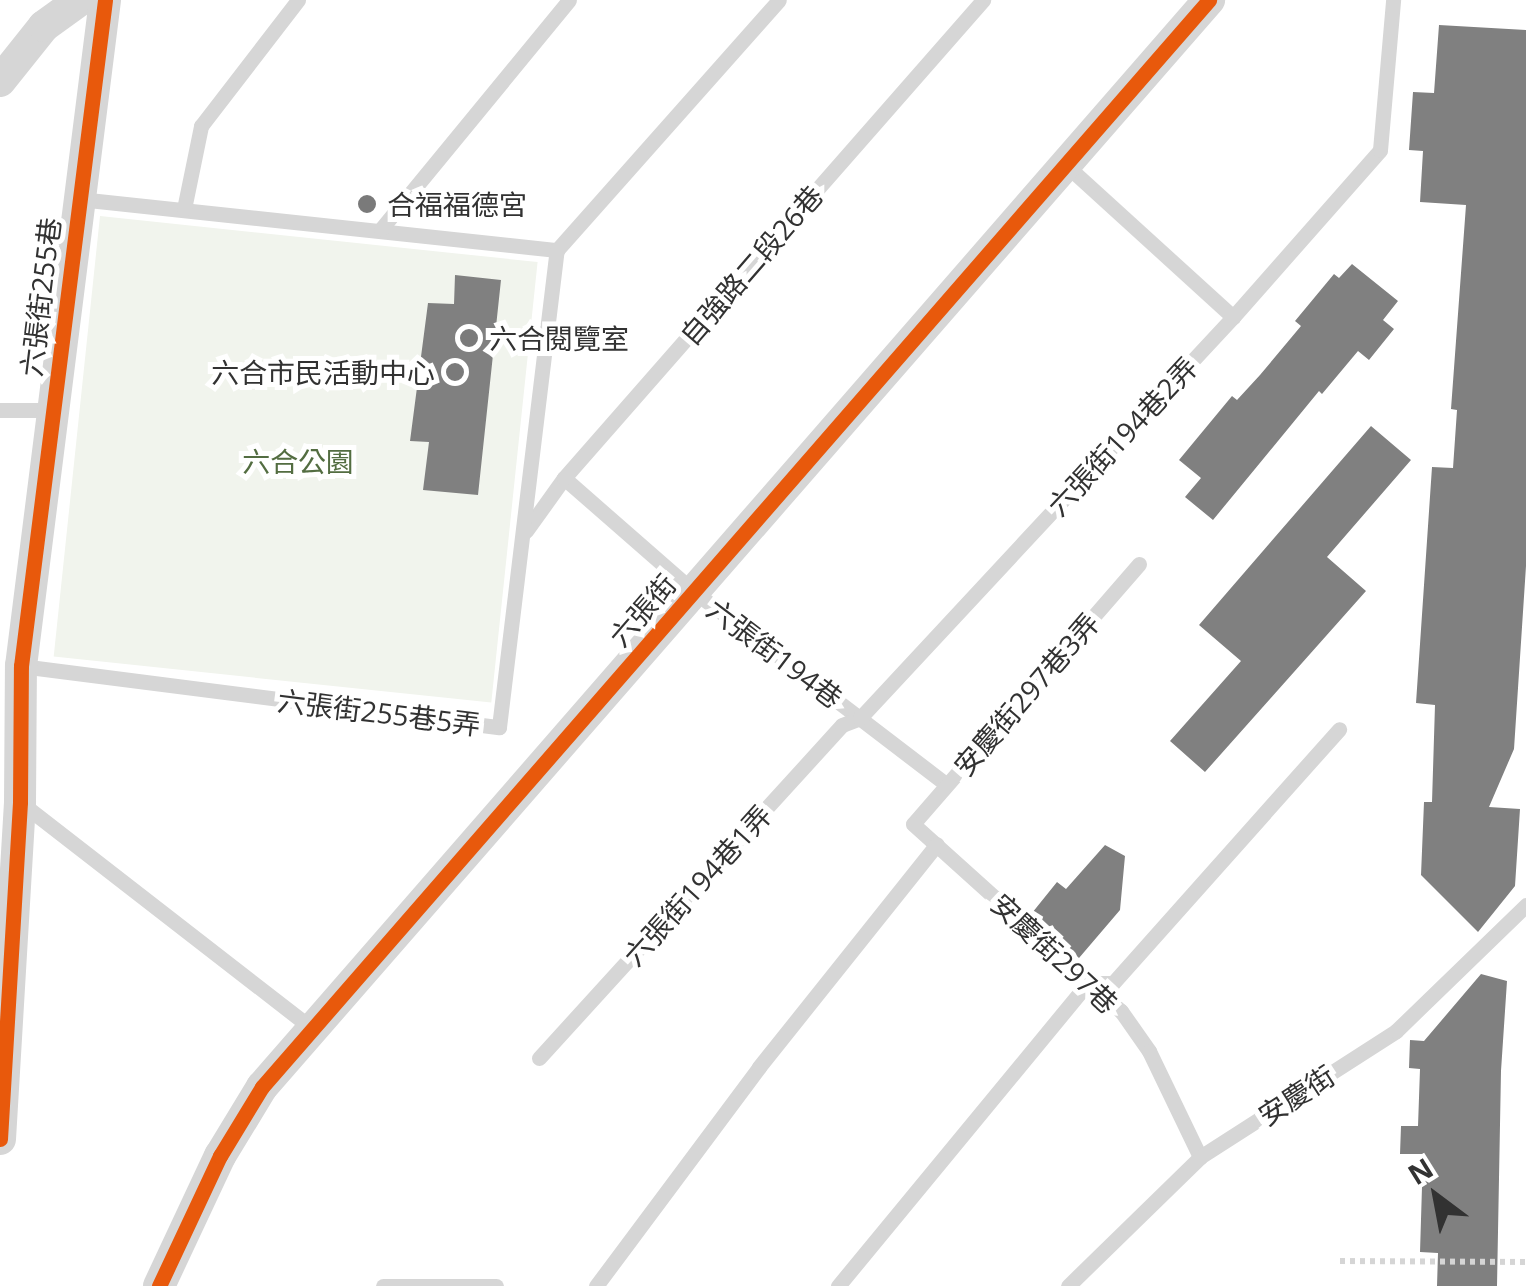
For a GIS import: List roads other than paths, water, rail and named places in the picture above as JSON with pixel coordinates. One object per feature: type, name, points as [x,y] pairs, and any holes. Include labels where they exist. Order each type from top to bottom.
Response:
[{"type":"street","points":[[0,81],[44,26],[80,0]]},
{"type":"street","name":"六張街255巷","points":[[0,1139],[10,794],[21,666],[50,410],[105,0]]},
{"type":"street","name":"六張街","points":[[159,1286],[262,1088],[1209,0]]},
{"type":"lane","points":[[184,210],[201,126],[298,0]]},
{"type":"lane","points":[[380,228],[569,0]]},
{"type":"lane","points":[[78,199],[380,228],[557,250],[778,0]]},
{"type":"lane","name":"自強路二段26巷","points":[[524,534],[564,478],[983,0]]},
{"type":"lane","name":"六張街194巷2弄","points":[[860,718],[1233,317],[1380,150],[1393,0]]},
{"type":"lane","points":[[1066,165],[1233,317]]},
{"type":"lane","name":"六張街255巷5弄","points":[[21,666],[499,727],[557,250]]},
{"type":"lane","points":[[0,410],[50,410]]},
{"type":"lane","name":"六張街194巷","points":[[564,478],[692,590],[946,784]]},
{"type":"lane","name":"安慶街297巷3弄","points":[[912,824],[1140,564]]},
{"type":"lane","name":"六張街194巷1弄","points":[[539,1058],[842,726],[860,718]]},
{"type":"lane","points":[[838,1286],[1088,983],[1112,983],[1340,729]]},
{"type":"lane","points":[[10,794],[311,1028]]},
{"type":"lane","name":"安慶街297巷","points":[[912,824],[1120,1011],[1149,1052],[1200,1156]]},
{"type":"lane","points":[[596,1286],[759,1066],[937,844]]},
{"type":"lane","name":"安慶街","points":[[1068,1286],[1200,1156],[1396,1031],[1526,905]]},
{"type":"lane","points":[[382,1286],[496,1286]]},
{"type":"place","name":"合福福德宮","points":[[367,204]]},
{"type":"place","name":"六合閱覽室","points":[[469,338]]},
{"type":"place","name":"六合市民活動中心","points":[[455,372]]},
{"type":"park label","name":"六合公園","points":[[298,461]]}]
